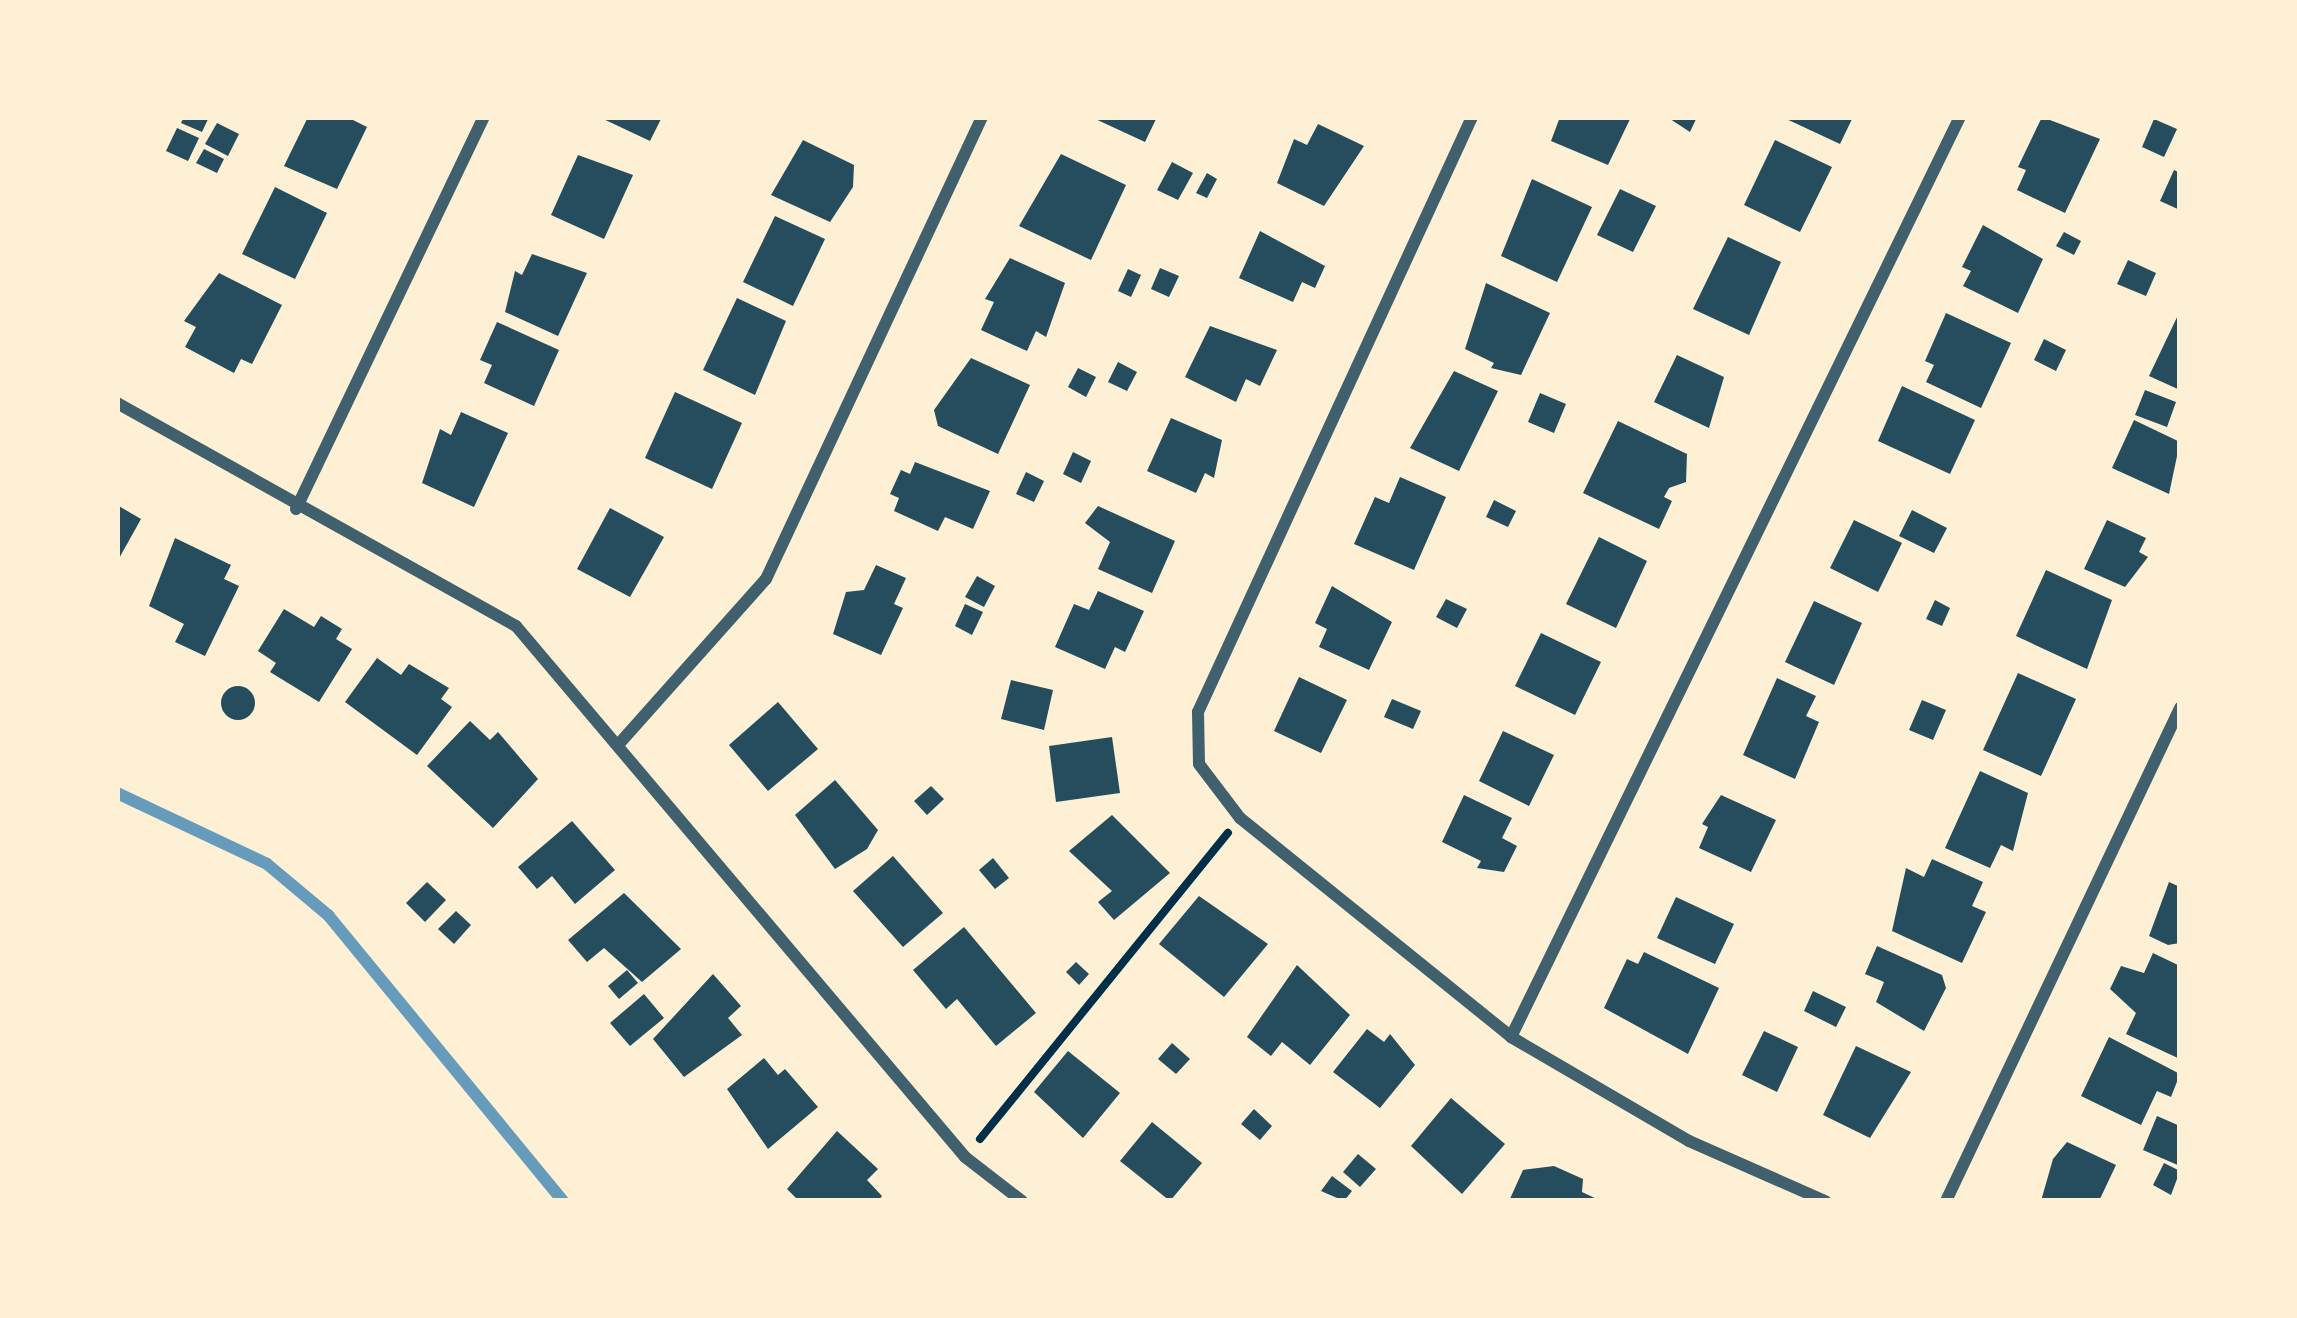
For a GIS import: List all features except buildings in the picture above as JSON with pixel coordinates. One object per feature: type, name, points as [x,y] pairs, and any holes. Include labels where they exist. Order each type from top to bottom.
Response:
[{"type":"street","points":[[296,509],[484,117]]},
{"type":"street","points":[[618,745],[766,579],[982,117]]},
{"type":"street","points":[[1472,117],[1198,712],[1199,764],[1240,818],[1511,1037],[1689,1141],[1825,1201]]},
{"type":"street","points":[[1511,1037],[1960,117]]},
{"type":"street","points":[[117,404],[296,509],[515,626],[965,1157],[1022,1201]]},
{"type":"street","points":[[1946,1201],[2180,708]]},
{"type":"path","points":[[965,1157],[1240,818]]},
{"type":"waterway","points":[[117,793],[267,864],[328,915],[563,1201]]}]
